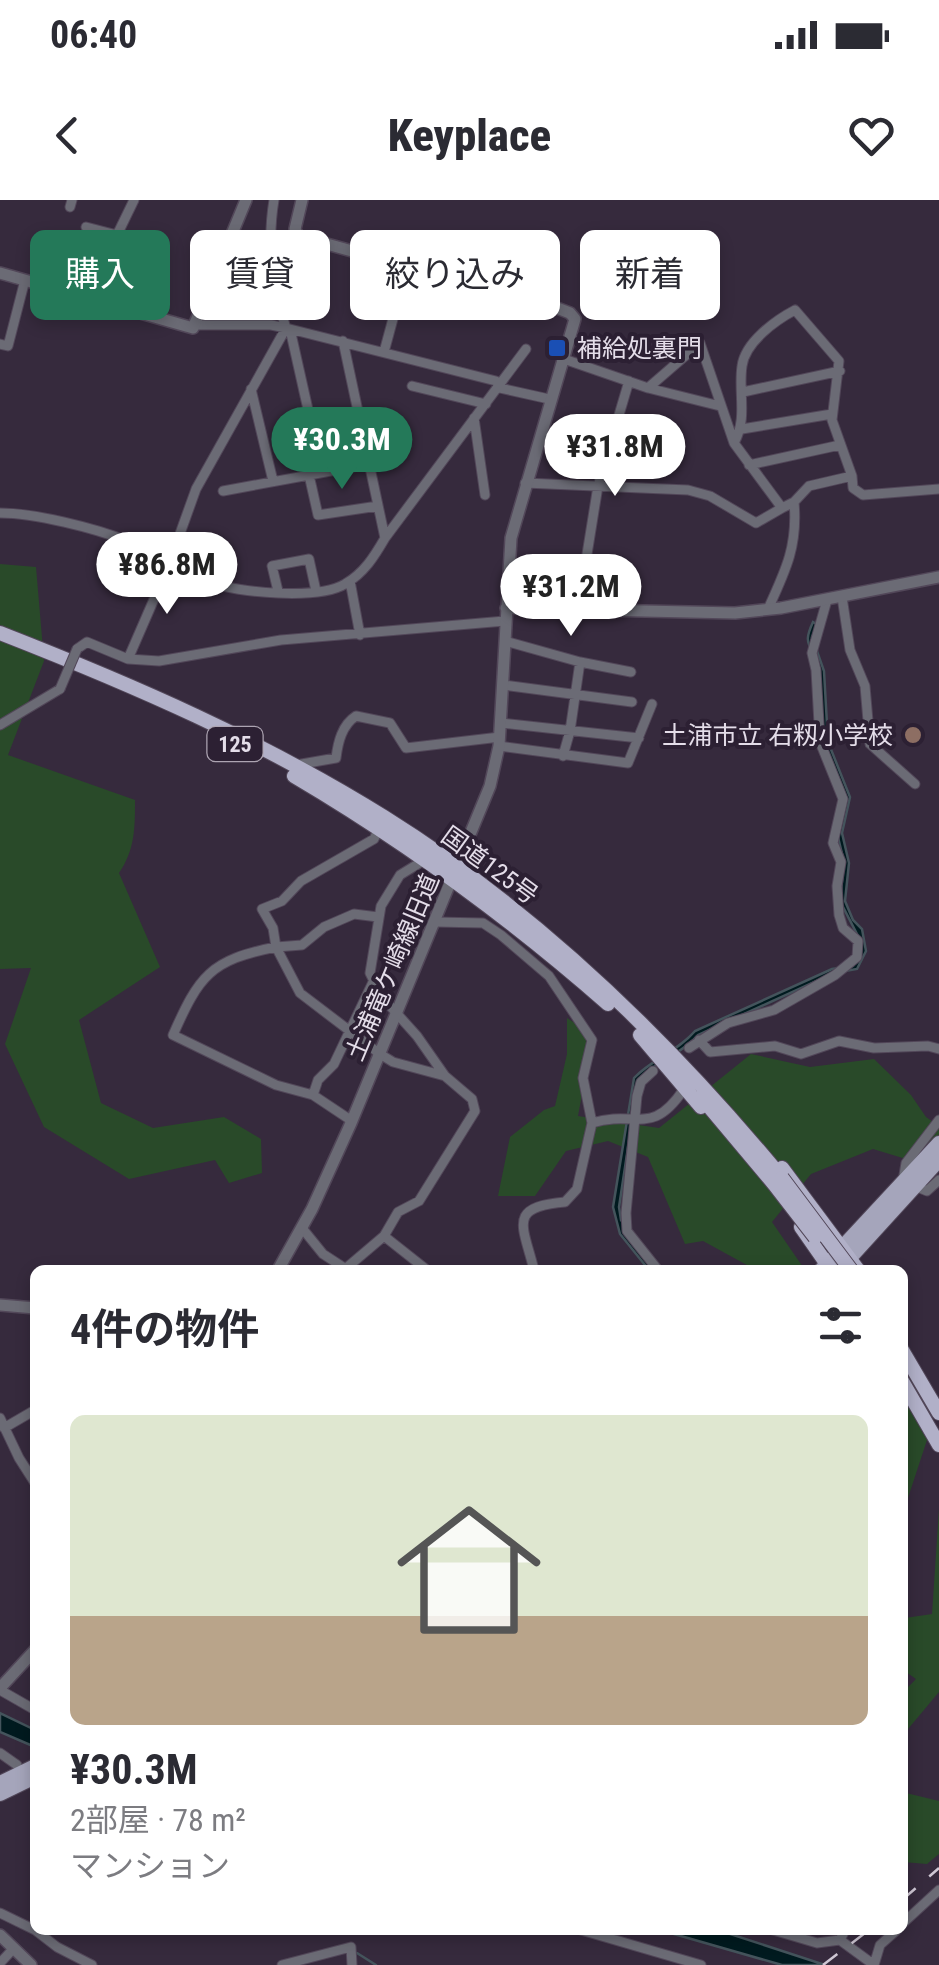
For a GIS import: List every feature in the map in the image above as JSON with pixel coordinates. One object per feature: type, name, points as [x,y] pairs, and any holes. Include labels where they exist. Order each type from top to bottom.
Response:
[{"type":"highway","name":"国道125号","points":[[0,633],[162,698],[386,818],[643,1032],[850,1261]]},
{"type":"highway","name":"国道125号","points":[[0,642],[126,692],[210,731],[281,768],[456,874]]},
{"type":"highway","points":[[643,1032],[684,1089],[737,1148],[827,1265]]},
{"type":"highway","points":[[643,1032],[696,1069],[724,1098],[806,1197],[850,1261]]},
{"type":"highway","name":"国道125号","points":[[778,1181],[827,1265]]},
{"type":"highway","points":[[908,1346],[939,1398]]},
{"type":"highway","points":[[908,1360],[939,1413]]},
{"type":"highway","points":[[908,1379],[939,1431]]},
{"type":"highway","points":[[908,1391],[939,1445]]},
{"type":"main road","points":[[850,1261],[939,1143]]},
{"type":"main road","points":[[909,1184],[939,1160]]},
{"type":"main road","points":[[0,1783],[30,1768]]},
{"type":"main road","points":[[0,1794],[30,1779]]},
{"type":"street","points":[[120,230],[134,200]]},
{"type":"street","points":[[194,325],[246,200]]},
{"type":"street","points":[[274,200],[270,227],[274,272],[322,472]]},
{"type":"street","points":[[287,200],[302,201],[294,232],[298,236],[350,251]]},
{"type":"street","points":[[86,227],[98,230]]},
{"type":"street","points":[[0,273],[30,281]]},
{"type":"street","points":[[0,344],[8,346],[25,280]]},
{"type":"street","name":"土浦竜ケ崎線旧道","points":[[281,1265],[352,1121],[484,806],[500,735],[511,538],[574,323],[570,312],[560,309]]},
{"type":"street","points":[[734,443],[742,428],[744,357],[767,329],[796,310],[839,361],[832,414],[853,488],[863,495],[939,489]]},
{"type":"street","points":[[165,320],[193,328],[271,324],[496,382],[500,388],[549,400]]},
{"type":"street","points":[[384,352],[393,320]]},
{"type":"street","points":[[128,659],[196,488],[288,328]]},
{"type":"street","points":[[343,341],[385,538]]},
{"type":"street","points":[[648,388],[700,342],[734,443],[782,508]]},
{"type":"street","points":[[0,513],[20,513],[124,539],[226,587],[278,591],[337,588],[373,560],[385,538],[526,349]]},
{"type":"street","points":[[561,358],[648,388],[720,406]]},
{"type":"street","points":[[743,392],[840,371]]},
{"type":"street","points":[[578,610],[598,486],[630,382]]},
{"type":"street","points":[[412,386],[486,404]]},
{"type":"street","points":[[251,389],[273,482]]},
{"type":"street","points":[[742,428],[832,414]]},
{"type":"street","points":[[474,418],[485,494]]},
{"type":"street","points":[[748,465],[840,445]]},
{"type":"street","points":[[223,491],[369,464]]},
{"type":"street","points":[[309,475],[318,515],[378,506]]},
{"type":"street","points":[[525,483],[699,492],[756,523],[794,502],[809,486],[852,476]]},
{"type":"street","points":[[768,609],[797,532],[794,502]]},
{"type":"street","points":[[278,591],[272,566],[309,558],[316,591]]},
{"type":"street","points":[[0,725],[60,689],[77,650],[87,642],[128,659],[159,661],[280,640],[360,635],[506,615],[578,610],[716,614],[768,609],[939,577]]},
{"type":"street","points":[[350,581],[360,635]]},
{"type":"street","points":[[842,597],[850,650],[865,686],[870,744],[915,784]]},
{"type":"street","points":[[689,1048],[728,1023],[774,1010],[835,975],[857,957],[858,940],[843,928],[839,915],[836,886],[841,862],[833,843],[843,799],[820,742],[812,654],[827,600]]},
{"type":"street","points":[[505,641],[631,672]]},
{"type":"street","points":[[563,756],[580,662]]},
{"type":"street","points":[[503,685],[632,702]]},
{"type":"street","points":[[500,735],[563,756],[628,763],[652,704]]},
{"type":"street","points":[[295,766],[336,758],[338,742],[356,716],[390,723],[406,748],[570,730],[639,738]]},
{"type":"street","points":[[379,828],[374,838],[360,848],[301,881],[282,901],[262,908],[273,928],[276,947],[300,993],[393,1062],[445,1076]]},
{"type":"street","points":[[350,1265],[384,1236],[398,1212],[419,1200],[475,1112],[472,1100],[445,1076],[417,1036],[396,1016],[370,973],[381,906],[400,875],[426,859]]},
{"type":"street","points":[[352,1121],[314,1095],[276,1085],[173,1035],[192,990],[218,966],[243,954],[302,945],[324,927],[354,914],[378,917]]},
{"type":"street","points":[[436,922],[483,923],[501,935],[549,976],[592,1040],[583,1078],[592,1122],[577,1189],[565,1202],[536,1204],[526,1212],[523,1224],[533,1265]]},
{"type":"street","points":[[314,1095],[318,1080],[334,1064],[374,980]]},
{"type":"street","points":[[699,1040],[710,1052],[775,1046],[802,1054],[838,1041],[874,1048],[939,1049]]},
{"type":"street","points":[[652,1071],[640,1082],[627,1231],[654,1265]]},
{"type":"street","points":[[592,1122],[662,1115],[684,1089]]},
{"type":"street","points":[[939,1120],[906,1163],[909,1184],[927,1191],[939,1180]]},
{"type":"street","points":[[302,1228],[322,1254],[339,1265]]},
{"type":"street","points":[[384,1236],[420,1265]]},
{"type":"street","points":[[0,1305],[30,1308]]},
{"type":"street","points":[[30,1412],[2,1423],[30,1473]]},
{"type":"street","points":[[30,1656],[0,1689],[30,1707]]},
{"type":"street","points":[[0,1753],[17,1765]]},
{"type":"street","points":[[908,1918],[939,1890]]},
{"type":"street","points":[[0,1913],[30,1928]]},
{"type":"street","points":[[0,1935],[31,1965]]},
{"type":"street","points":[[42,1935],[92,1965]]},
{"type":"street","points":[[608,1935],[701,1965]]},
{"type":"street","points":[[791,1935],[817,1942],[842,1935],[874,1965],[880,1945],[891,1935]]},
{"type":"street","points":[[282,1965],[352,1947],[352,1965]]},
{"type":"street","points":[[0,1963],[14,1948]]},
{"type":"green space","points":[[0,564],[36,567],[44,661],[8,755],[135,800],[131,847],[119,873],[160,967],[79,1020],[101,1103],[153,1128],[224,1117],[261,1139],[262,1173],[229,1183],[215,1160],[129,1179],[44,1127],[5,1044],[31,968],[0,969]]},
{"type":"green space","points":[[567,1018],[593,1035],[578,1116],[659,1128],[751,1054],[810,1067],[874,1059],[911,1095],[926,1117],[939,1126],[939,1169],[873,1149],[811,1174],[772,1222],[802,1265],[747,1265],[703,1241],[685,1244],[648,1157],[608,1141],[566,1151],[535,1196],[498,1196],[510,1137],[555,1106],[567,1054]]},
{"type":"green space","points":[[908,1407],[927,1440],[908,1498]]},
{"type":"green space","points":[[939,1509],[939,1692],[908,1729],[908,1687],[916,1679],[908,1673],[908,1618],[932,1614]]},
{"type":"green space","points":[[908,1793],[939,1801],[939,1854],[927,1864],[908,1862]]},
{"type":"shaded area","points":[[813,622],[818,625],[812,637],[824,671],[828,742],[850,797],[842,833],[849,863],[845,901],[853,920],[862,929],[866,951],[857,969],[834,973],[698,1035],[638,1081],[619,1207],[621,1220],[652,1265],[645,1265],[620,1234],[613,1207],[634,1078],[695,1031],[832,969],[853,966],[860,940],[840,901],[844,862],[837,833],[845,798],[823,742],[814,653],[808,635]]},
{"type":"shaded area","points":[[0,1713],[30,1728],[30,1745],[0,1732]]},
{"type":"shaded area","points":[[677,1935],[733,1935],[825,1965],[782,1965]]},
{"type":"waterway","points":[[357,1953],[376,1965]]},
{"type":"railway","points":[[908,1895],[939,1868]]},
{"type":"railway","points":[[823,1965],[862,1935]]},
{"type":"place","name":"補給処裏門","points":[[557,348]]},
{"type":"place","name":"土浦市立 右籾小学校","points":[[913,735]]}]
